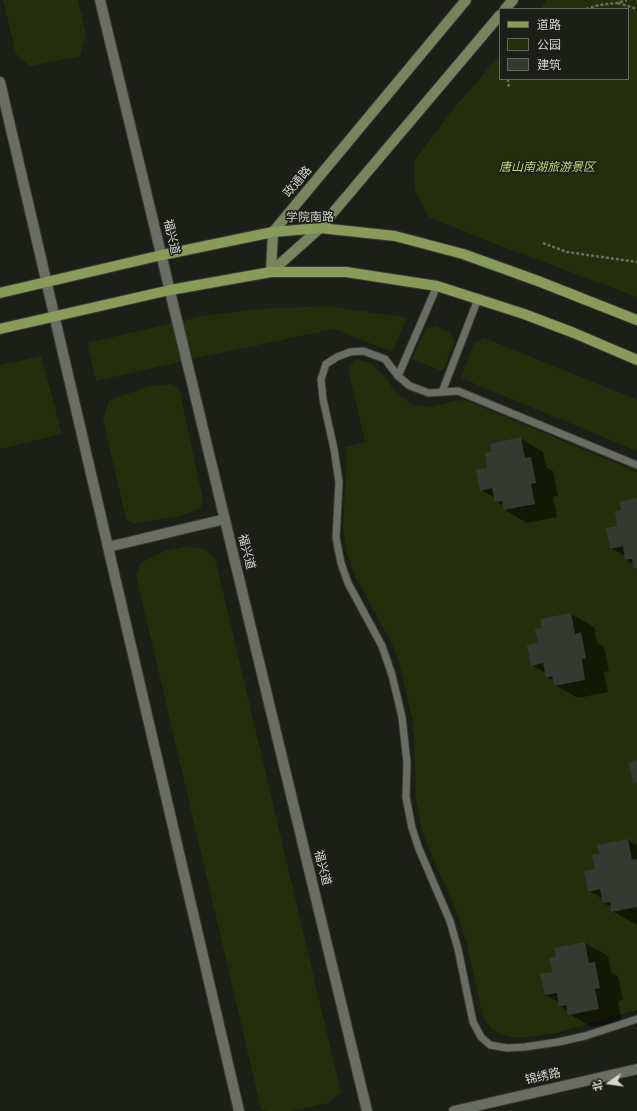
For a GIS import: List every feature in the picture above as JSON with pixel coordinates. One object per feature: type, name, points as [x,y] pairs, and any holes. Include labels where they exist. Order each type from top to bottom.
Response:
[{"type":"main road","name":"政通路","points":[[273,232],[466,0]]},
{"type":"main road","points":[[506,8],[513,0]]},
{"type":"main road","points":[[271,272],[320,228],[499,16]]},
{"type":"main road","name":"学院南路","points":[[0,293],[162,255],[273,232],[320,228],[395,236],[463,254],[538,281],[637,320]]},
{"type":"main road","points":[[271,272],[273,232]]},
{"type":"main road","points":[[0,329],[170,290],[271,272],[346,272],[437,286],[524,314],[637,360]]},
{"type":"street","name":"福兴道","points":[[100,0],[367,1111]]},
{"type":"street","points":[[0,82],[238,1111]]},
{"type":"street","points":[[108,546],[225,519]]},
{"type":"street","name":"锦绣路","points":[[454,1111],[637,1069]]},
{"type":"lane","points":[[398,376],[437,286]]},
{"type":"lane","points":[[442,392],[478,299]]},
{"type":"lane","points":[[637,465],[458,391],[429,393],[410,386],[398,376],[384,359],[363,351],[350,352],[337,357],[326,364],[321,379],[323,399],[340,482],[336,538],[341,563],[348,583],[382,646],[392,675],[402,717],[407,763],[406,797],[412,828],[419,849],[450,921],[458,949],[473,1022],[481,1037],[490,1044],[507,1048],[558,1042],[585,1036],[637,1019]]},
{"type":"path","points":[[589,8],[627,0]]},
{"type":"path","points":[[617,3],[637,9]]},
{"type":"path","points":[[508,80],[509,88]]},
{"type":"path","points":[[543,243],[567,252],[637,262]]},
{"type":"green space","points":[[3,0],[78,0],[86,34],[80,56],[30,66],[16,54]]},
{"type":"green space","name":"唐山南湖旅游景区","points":[[547,0],[637,0],[637,297],[488,241],[429,217],[415,189],[414,161],[456,106],[499,56],[499,80],[629,80],[629,8],[541,8]]},
{"type":"green space","points":[[330,306],[407,318],[392,352],[334,329],[96,381],[87,343],[199,317],[254,309]]},
{"type":"green space","points":[[436,326],[451,333],[454,343],[443,371],[412,359],[426,329]]},
{"type":"green space","points":[[485,338],[637,400],[637,451],[461,378],[474,343]]},
{"type":"green space","points":[[41,356],[62,434],[0,449],[0,365]]},
{"type":"green space","points":[[357,359],[372,364],[383,374],[397,394],[414,405],[432,407],[453,401],[465,400],[637,472],[637,1010],[556,1033],[528,1037],[509,1037],[492,1030],[483,1017],[466,940],[456,910],[422,831],[416,799],[413,722],[399,662],[392,644],[356,578],[347,554],[343,528],[347,455],[345,447],[365,442],[348,368]]},
{"type":"green space","points":[[172,384],[179,388],[203,499],[200,509],[180,516],[133,524],[126,519],[103,419],[109,400],[150,386]]},
{"type":"green space","points":[[186,546],[205,549],[215,558],[341,1093],[328,1103],[292,1111],[267,1111],[261,1109],[136,575],[141,562],[165,551]]},
{"type":"building","points":[[521,437],[525,458],[531,457],[536,483],[531,484],[535,504],[504,510],[502,501],[495,502],[492,488],[480,491],[476,470],[487,468],[485,453],[491,452],[490,444]]},
{"type":"building","points":[[637,498],[637,568],[634,569],[632,559],[625,560],[623,546],[610,549],[606,528],[617,526],[615,512],[621,510],[620,502]]},
{"type":"building","points":[[571,613],[575,634],[581,632],[586,658],[582,659],[585,680],[554,686],[552,676],[546,678],[543,663],[531,666],[527,645],[538,643],[535,629],[542,628],[540,619]]},
{"type":"building","points":[[637,760],[637,782],[633,783],[629,762]]},
{"type":"building","points":[[628,839],[632,860],[637,859],[637,907],[611,912],[610,902],[603,903],[600,889],[588,892],[584,871],[595,869],[592,855],[599,854],[597,845]]},
{"type":"building","points":[[585,942],[589,963],[595,962],[600,988],[595,989],[599,1009],[568,1015],[566,1005],[559,1007],[557,993],[545,995],[540,974],[552,972],[549,958],[556,957],[554,948]]}]
